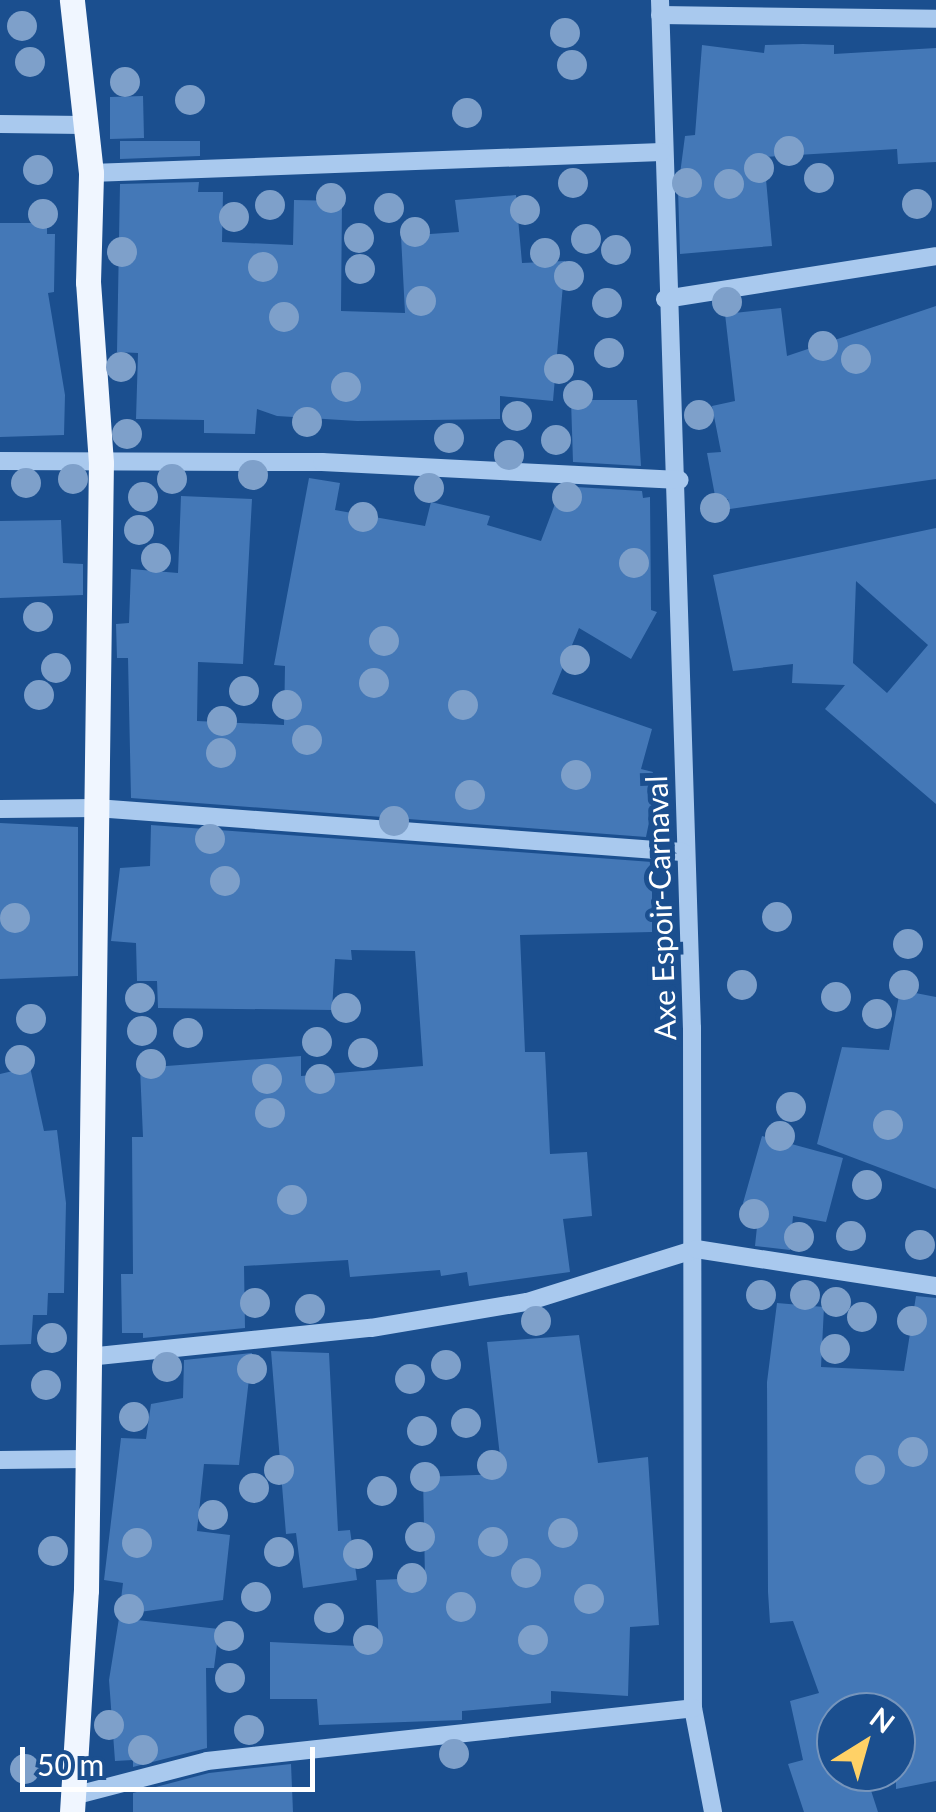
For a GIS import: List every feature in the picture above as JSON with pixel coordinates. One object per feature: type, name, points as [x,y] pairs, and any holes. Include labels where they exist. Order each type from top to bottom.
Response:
[{"type":"main road","points":[[72,0],[90,172],[88,282],[101,463],[86,1590],[72,1804]]},
{"type":"street","points":[[660,7],[936,20]]},
{"type":"street","name":"Axe Espoir-Carnaval","points":[[660,7],[665,299],[680,480],[682,852],[696,1248],[693,1708],[713,1812]]},
{"type":"street","points":[[0,124],[84,124]]},
{"type":"street","points":[[90,172],[272,171],[662,152]]},
{"type":"street","points":[[665,299],[936,256]]},
{"type":"street","points":[[0,461],[341,462],[680,480]]},
{"type":"street","points":[[0,809],[96,808],[682,852]]},
{"type":"street","points":[[88,1357],[370,1328],[527,1302],[696,1248],[936,1286]]},
{"type":"street","points":[[0,1460],[86,1459]]},
{"type":"street","points":[[72,1804],[207,1760],[693,1708]]},
{"type":"building","points":[[702,45],[764,53],[765,45],[834,45],[834,54],[936,48],[936,162],[898,164],[897,149],[764,157],[772,246],[680,254],[678,189],[685,136],[695,135]]},
{"type":"building","points":[[143,96],[144,138],[110,139],[110,97]]},
{"type":"building","points":[[120,141],[200,141],[200,156],[120,159]]},
{"type":"building","points":[[199,182],[198,192],[223,192],[222,242],[293,245],[294,200],[342,201],[341,311],[405,313],[401,236],[459,232],[455,200],[516,195],[522,263],[565,261],[553,401],[500,396],[500,419],[357,421],[277,416],[257,409],[255,434],[204,433],[204,420],[136,419],[138,353],[117,352],[120,184]]},
{"type":"building","points":[[0,223],[47,223],[47,234],[55,234],[54,292],[48,293],[65,395],[64,435],[0,437]]},
{"type":"building","points":[[936,306],[936,479],[730,509],[728,499],[716,501],[707,453],[721,452],[712,406],[735,401],[725,314],[781,308],[787,356]]},
{"type":"building","points":[[571,400],[637,400],[641,466],[573,462]]},
{"type":"building","points":[[309,478],[340,483],[335,510],[425,526],[431,502],[490,516],[487,525],[541,541],[558,496],[578,501],[576,487],[642,491],[643,498],[650,497],[651,610],[657,612],[631,659],[579,628],[552,694],[652,729],[641,769],[653,772],[650,782],[657,783],[646,837],[131,798],[128,658],[117,658],[116,624],[129,623],[131,569],[178,573],[181,496],[252,499],[243,664],[198,662],[197,721],[284,725],[285,666],[274,665]]},
{"type":"building","points":[[61,520],[63,563],[83,564],[83,595],[0,598],[0,521]]},
{"type":"building","points":[[936,528],[936,804],[825,709],[845,685],[792,683],[793,664],[733,671],[713,575]],"holes":[[[856,581],[928,645],[887,693],[853,663]]]},
{"type":"building","points":[[0,823],[78,827],[78,976],[0,979]]},
{"type":"building","points":[[151,825],[652,862],[652,932],[520,935],[525,1052],[545,1052],[550,1154],[587,1152],[592,1216],[563,1219],[570,1272],[469,1286],[467,1272],[441,1276],[440,1270],[350,1277],[348,1260],[244,1266],[245,1328],[143,1338],[143,1333],[122,1333],[121,1274],[133,1274],[132,1137],[143,1137],[140,1068],[301,1056],[301,1076],[423,1066],[415,951],[351,950],[352,960],[335,959],[332,1010],[158,1008],[157,981],[137,981],[136,943],[111,941],[120,868],[150,866]]},
{"type":"building","points":[[900,990],[936,997],[936,1189],[817,1144],[842,1047],[889,1050]]},
{"type":"building","points":[[30,1067],[44,1131],[57,1130],[66,1203],[64,1293],[48,1293],[47,1315],[33,1315],[31,1344],[0,1345],[0,1074]]},
{"type":"building","points":[[762,1136],[843,1158],[826,1222],[793,1216],[790,1250],[755,1246],[759,1207],[743,1203]]},
{"type":"building","points":[[916,1296],[936,1298],[936,1781],[916,1785],[916,1692],[819,1692],[793,1621],[770,1623],[767,1382],[777,1303],[824,1307],[821,1367],[904,1371]]},
{"type":"building","points":[[579,1335],[598,1463],[648,1457],[659,1625],[630,1627],[628,1696],[551,1691],[551,1703],[462,1711],[462,1720],[319,1725],[317,1699],[270,1699],[270,1642],[379,1647],[376,1580],[425,1578],[423,1477],[502,1474],[487,1342]]},
{"type":"building","points":[[271,1351],[329,1353],[338,1531],[350,1530],[357,1580],[303,1588],[296,1533],[286,1534]]},
{"type":"building","points":[[252,1353],[239,1465],[204,1464],[197,1531],[230,1535],[223,1600],[119,1615],[123,1583],[104,1580],[121,1438],[146,1439],[151,1404],[183,1398],[184,1360]]},
{"type":"building","points":[[119,1618],[219,1629],[214,1668],[206,1668],[207,1748],[133,1767],[133,1760],[115,1761],[109,1680]]},
{"type":"building","points":[[816,1694],[816,1792],[872,1792],[878,1812],[804,1812],[788,1764],[803,1760],[790,1701]]},
{"type":"building","points":[[291,1764],[293,1812],[133,1812],[133,1793],[209,1773]]}]
